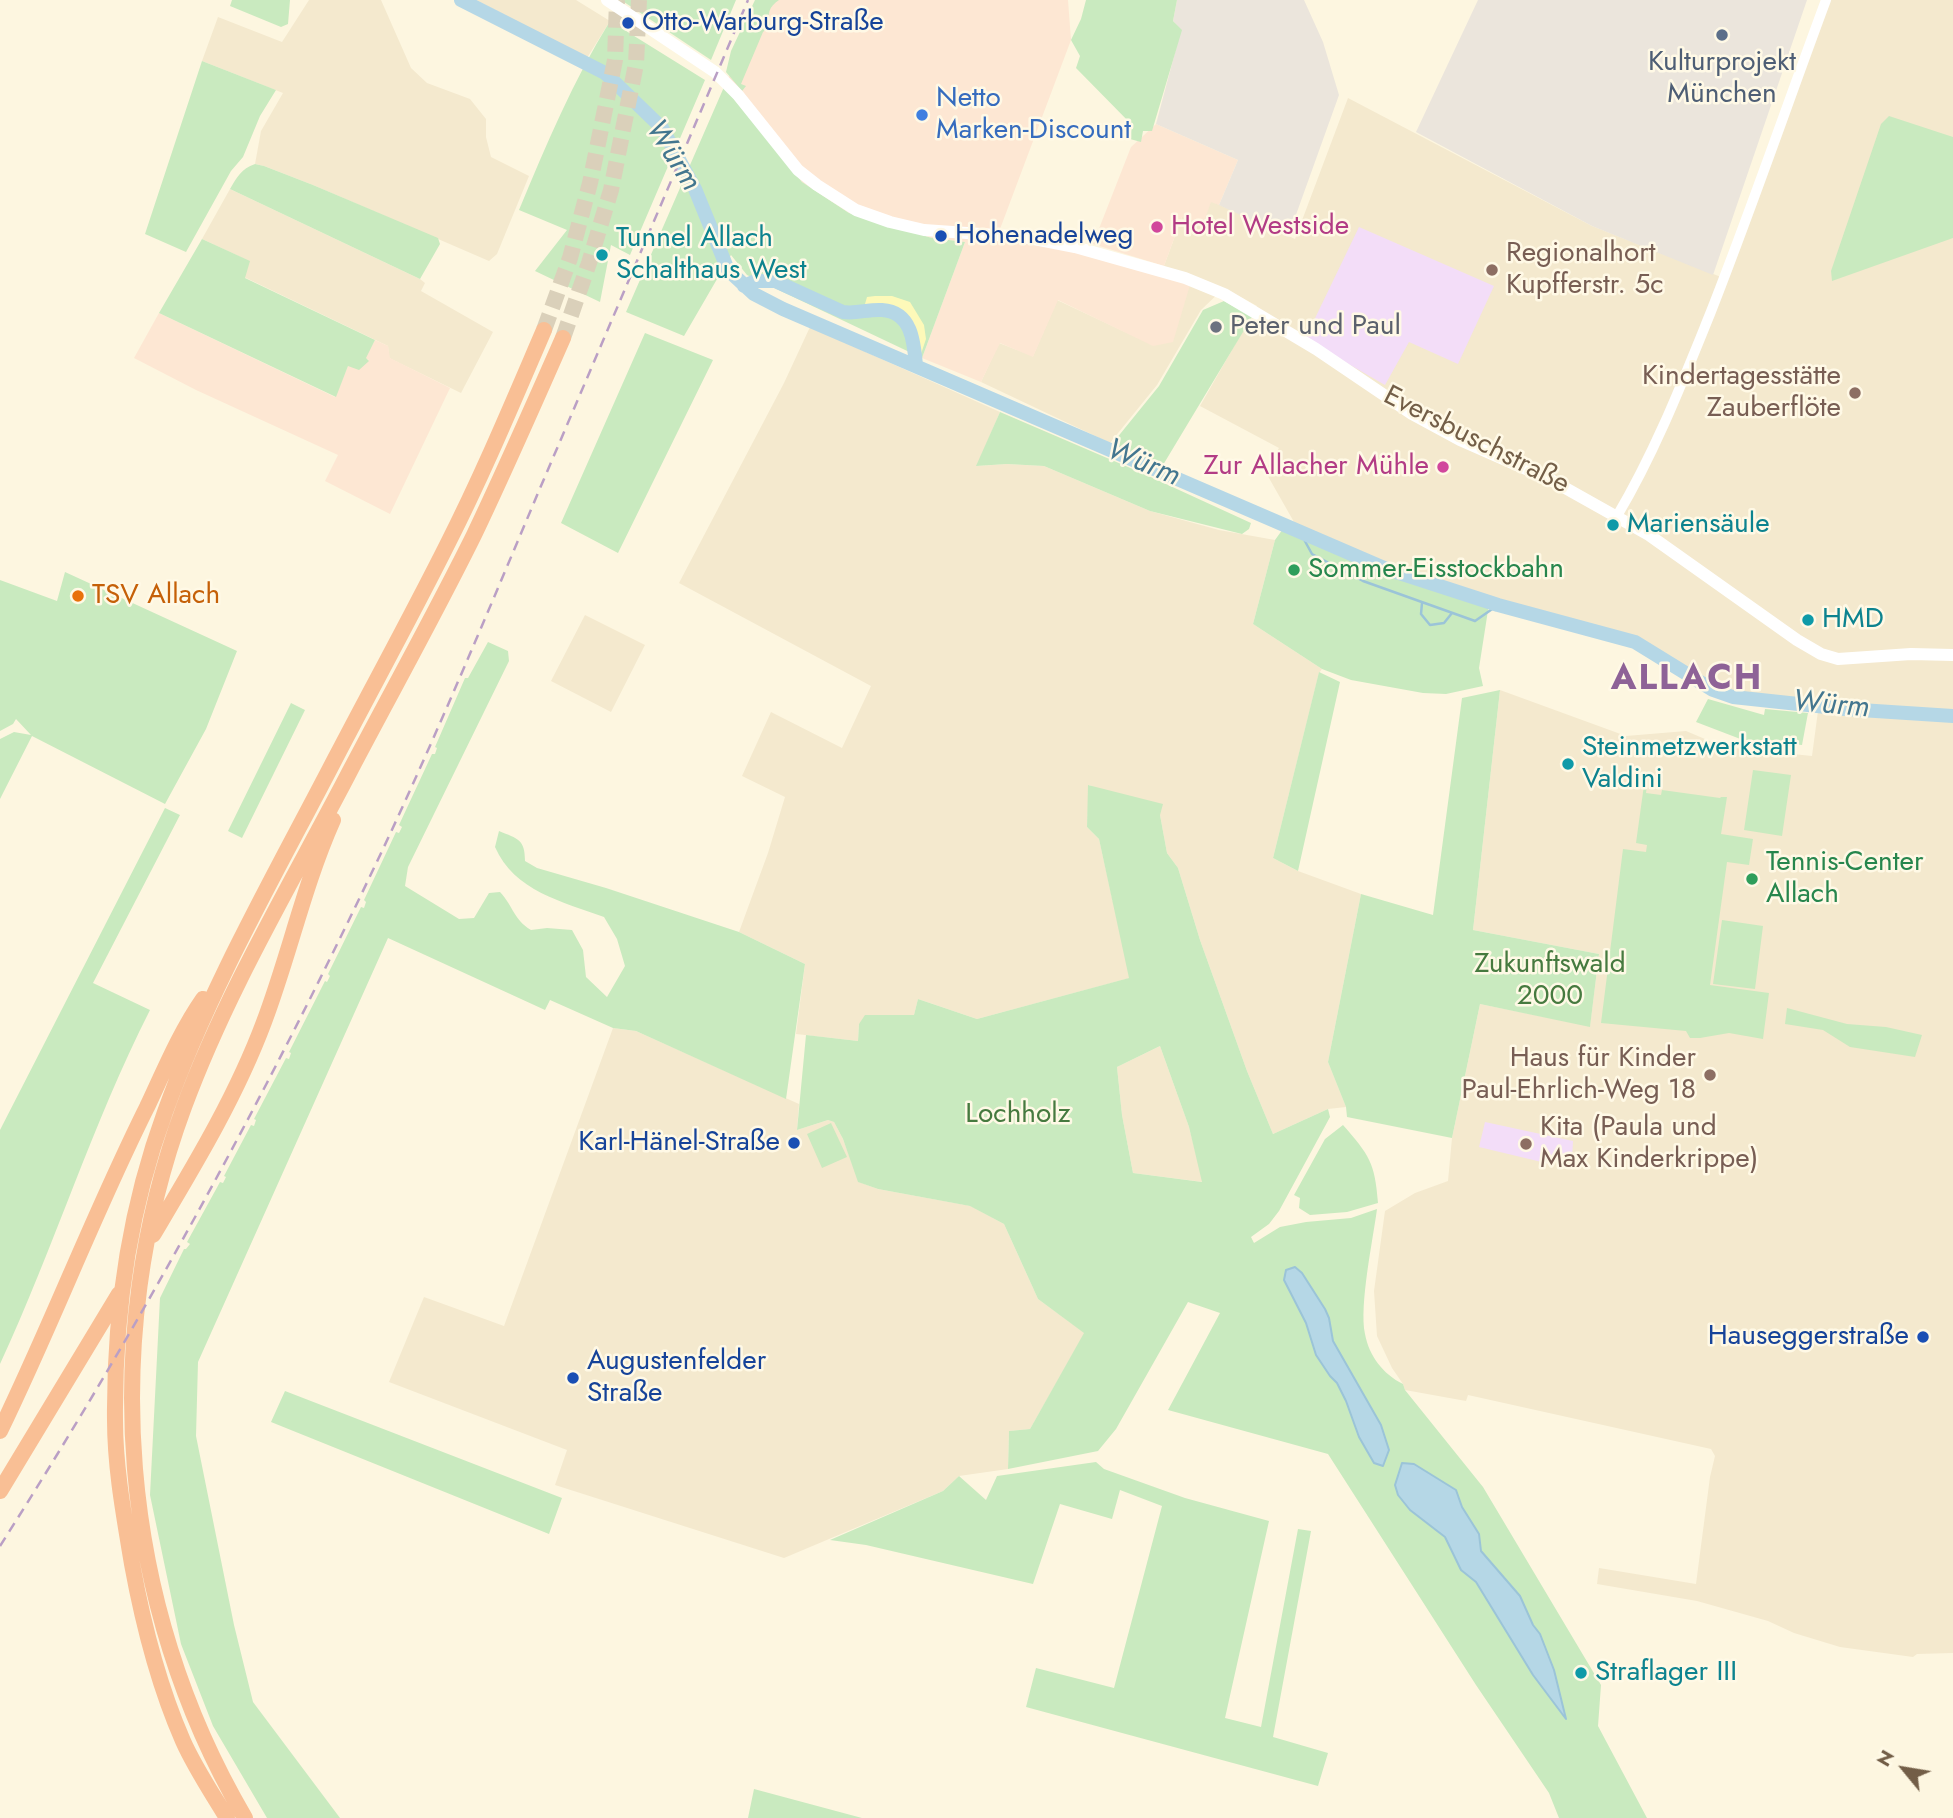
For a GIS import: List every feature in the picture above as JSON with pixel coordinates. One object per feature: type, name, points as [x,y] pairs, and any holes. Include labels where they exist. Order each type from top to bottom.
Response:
[{"type":"highway","points":[[227,1818],[184,1744],[155,1667],[136,1585],[120,1496],[115,1422],[117,1336],[126,1262],[146,1171],[184,1063],[236,950],[449,541],[544,330]]},
{"type":"highway","points":[[245,1818],[200,1734],[172,1658],[151,1576],[136,1490],[132,1420],[133,1333],[145,1248],[162,1176],[183,1109],[222,1015],[473,537],[563,338]]},
{"type":"highway","points":[[0,1491],[94,1338],[227,1105],[263,1025],[308,887],[341,803],[348,775]]},
{"type":"highway","points":[[0,1431],[116,1171],[169,1061],[196,1009],[236,950]]},
{"type":"main road","name":"Eversbuschstraße","points":[[607,0],[715,72],[798,170],[856,210],[908,227],[947,233],[1039,239],[1185,278],[1224,294],[1316,349],[1412,414],[1460,440],[1551,480],[1617,516],[1821,654],[1847,660],[1911,654],[1953,655]]},
{"type":"street","points":[[1617,516],[1662,433],[1722,283],[1826,0]]},
{"type":"shaded area","points":[[309,0],[381,0],[411,68],[427,83],[470,99],[486,119],[486,137],[491,157],[529,176],[497,254],[489,261],[313,185],[255,164],[261,131],[283,93],[202,61],[218,17],[282,42]]},
{"type":"shaded area","points":[[476,0],[576,0],[610,21],[587,58]]},
{"type":"shaded area","points":[[765,0],[1068,0],[1071,40],[1000,229],[1007,236],[1024,237],[1190,285],[1173,342],[1153,346],[1058,300],[1033,357],[1000,343],[981,382],[922,358],[965,242],[932,238],[849,213],[802,182],[724,87]]},
{"type":"shaded area","points":[[1177,0],[1304,0],[1323,42],[1339,95],[1288,237],[1219,205],[1238,160],[1156,124],[1181,30],[1173,21]]},
{"type":"shaded area","points":[[1478,0],[1807,0],[1713,275],[1592,226],[1416,132]]},
{"type":"shaded area","points":[[1829,0],[1953,0],[1953,712],[1731,693],[1640,639],[1501,602],[1375,563],[1294,522],[1265,471],[1279,448],[1200,406],[1257,306],[1224,288],[1201,310],[1157,385],[1110,443],[981,382],[999,343],[1033,356],[1057,300],[1153,345],[1161,274],[1182,217],[1211,201],[1295,239],[1348,98],[1592,226],[1726,279]]},
{"type":"shaded area","points":[[1156,124],[1238,160],[1219,205],[1211,202],[1203,224],[1182,217],[1164,266],[1093,244],[1131,147]]},
{"type":"shaded area","points":[[230,189],[420,279],[425,283],[421,291],[493,332],[461,393],[389,358],[388,346],[244,277],[249,261],[202,239]]},
{"type":"shaded area","points":[[1359,227],[1494,286],[1458,364],[1409,342],[1385,385],[1305,339]]},
{"type":"shaded area","points":[[159,313],[335,397],[348,366],[369,360],[365,358],[375,340],[388,346],[390,358],[450,388],[390,514],[325,481],[338,455],[196,390],[134,358]]},
{"type":"shaded area","points":[[810,327],[1000,412],[977,466],[1044,466],[1150,511],[1219,530],[1275,540],[1253,624],[1322,669],[1273,858],[1298,871],[1361,894],[1328,1062],[1346,1107],[1328,1109],[1273,1134],[1247,1071],[1200,940],[1178,868],[1167,853],[1160,815],[1089,785],[1087,827],[1099,839],[1130,978],[977,1019],[918,999],[914,1015],[859,1024],[858,1041],[796,1034],[805,964],[739,932],[785,797],[742,776],[771,712],[842,748],[871,686],[679,583],[784,383]]},
{"type":"shaded area","points":[[585,615],[645,645],[611,712],[551,681]]},
{"type":"shaded area","points":[[1500,690],[1626,736],[1686,731],[1724,747],[1812,756],[1818,711],[1953,720],[1953,1653],[1917,1654],[1913,1657],[1840,1647],[1794,1633],[1768,1621],[1697,1601],[1597,1584],[1599,1568],[1696,1584],[1715,1456],[1711,1449],[1468,1395],[1466,1401],[1405,1390],[1392,1368],[1377,1336],[1374,1291],[1385,1211],[1415,1193],[1448,1181],[1452,1138],[1480,1004],[1590,1026],[1599,954],[1473,930]]},
{"type":"shaded area","points":[[613,1028],[636,1031],[799,1104],[797,1130],[828,1120],[834,1122],[859,1182],[878,1189],[971,1206],[1004,1224],[1038,1299],[1085,1333],[1030,1429],[1009,1431],[1008,1469],[959,1476],[943,1491],[784,1558],[555,1485],[567,1450],[389,1382],[424,1297],[504,1326]]},
{"type":"shaded area","points":[[1160,1046],[1189,1127],[1203,1182],[1133,1173],[1122,1115],[1117,1067]]},
{"type":"shaded area","name":"Kita (Paula und Max Kinderkrippe)","points":[[1485,1122],[1573,1141],[1572,1159],[1568,1162],[1551,1158],[1550,1164],[1479,1147]]},
{"type":"green space","points":[[232,0],[290,0],[288,24],[281,27],[230,6]]},
{"type":"green space","points":[[621,0],[736,0],[711,60]]},
{"type":"green space","points":[[755,0],[779,0],[770,11],[770,25],[763,32],[741,84],[746,86],[742,91],[726,72],[731,51]]},
{"type":"green space","points":[[1086,0],[1177,0],[1173,21],[1182,30],[1152,131],[1143,131],[1141,142],[1130,139],[1132,125],[1076,68],[1080,56],[1071,40]]},
{"type":"green space","points":[[610,21],[705,80],[630,255],[611,245],[600,302],[535,271],[567,230],[519,210],[572,90]]},
{"type":"green space","points":[[202,61],[276,90],[260,116],[243,157],[231,171],[186,252],[145,234]]},
{"type":"green space","points":[[724,87],[802,182],[849,213],[932,238],[965,242],[922,358],[747,275],[731,255],[684,336],[626,312]]},
{"type":"green space","points":[[1889,116],[1953,137],[1953,238],[1832,281],[1831,271],[1881,124]]},
{"type":"green space","points":[[255,164],[313,185],[438,238],[440,244],[420,279],[230,189],[243,171]]},
{"type":"green space","points":[[202,239],[250,261],[245,278],[375,340],[366,358],[369,361],[359,370],[348,366],[336,397],[159,313]]},
{"type":"green space","points":[[1224,301],[1252,317],[1163,465],[1112,444],[1159,386],[1203,310]]},
{"type":"green space","points":[[645,333],[713,360],[618,553],[561,523]]},
{"type":"green space","points":[[1000,412],[1251,523],[1249,529],[1242,534],[1150,511],[1044,466],[976,466]]},
{"type":"green space","points":[[1285,526],[1363,562],[1489,604],[1479,668],[1483,686],[1446,694],[1423,693],[1351,680],[1322,669],[1253,624],[1275,540]]},
{"type":"green space","points":[[65,572],[237,651],[206,729],[165,804],[32,736],[0,799],[0,739],[14,732],[31,735],[16,719],[13,724],[0,731],[0,580],[57,601]]},
{"type":"green space","points":[[488,642],[508,651],[509,661],[408,867],[405,886],[459,919],[474,918],[489,893],[500,892],[521,922],[531,930],[572,930],[583,950],[586,977],[607,997],[625,966],[617,939],[604,917],[557,900],[527,885],[503,862],[495,847],[499,831],[519,841],[524,848],[525,861],[537,868],[739,932],[805,964],[786,1099],[636,1031],[613,1028],[550,1000],[545,1010],[388,938],[198,1362],[196,1436],[234,1625],[253,1702],[340,1818],[267,1818],[213,1726],[181,1644],[150,1495],[160,1298],[184,1249],[190,1244],[187,1242],[220,1182],[223,1183],[226,1177],[224,1176],[251,1125],[254,1126],[254,1119],[286,1058],[289,1059],[289,1052],[330,976],[328,974],[361,907],[364,908],[364,900],[396,832],[399,833],[402,827],[399,825],[432,754],[435,754],[435,747],[465,678],[468,678]]},
{"type":"green space","points":[[1319,672],[1340,682],[1298,871],[1273,858]]},
{"type":"green space","name":"Zukunftswald 2000","points":[[1500,690],[1473,930],[1599,954],[1590,1027],[1480,1004],[1452,1138],[1347,1117],[1346,1107],[1328,1062],[1361,894],[1433,915],[1462,698]]},
{"type":"green space","points":[[1708,699],[1764,715],[1765,709],[1808,713],[1802,745],[1743,740],[1696,722]]},
{"type":"green space","points":[[291,703],[305,710],[242,838],[228,831]]},
{"type":"green space","points":[[1753,770],[1791,775],[1782,836],[1744,830]]},
{"type":"green space","name":"Lochholz","points":[[1088,785],[1163,804],[1160,815],[1167,853],[1178,868],[1200,940],[1247,1071],[1273,1134],[1328,1109],[1330,1117],[1279,1211],[1269,1224],[1251,1237],[1254,1243],[1280,1227],[1351,1218],[1377,1209],[1364,1307],[1365,1334],[1370,1350],[1383,1370],[1403,1384],[1405,1390],[1483,1487],[1601,1685],[1598,1726],[1647,1818],[1559,1818],[1549,1793],[1476,1685],[1328,1454],[1168,1410],[1220,1313],[1188,1302],[1116,1429],[1098,1451],[1008,1469],[1009,1431],[1030,1429],[1084,1333],[1038,1299],[1004,1224],[970,1206],[878,1189],[858,1182],[834,1122],[828,1120],[797,1130],[806,1035],[858,1041],[859,1024],[865,1015],[914,1015],[918,999],[977,1019],[1129,978],[1099,839],[1087,827]],"holes":[[[1160,1046],[1189,1127],[1202,1182],[1133,1173],[1122,1115],[1117,1067]]]},
{"type":"green space","points":[[1644,785],[1647,785],[1646,793],[1661,795],[1662,790],[1727,797],[1721,834],[1753,839],[1749,865],[1727,862],[1710,985],[1769,993],[1763,1039],[1729,1033],[1690,1038],[1686,1031],[1601,1023],[1623,849],[1646,852],[1647,845],[1636,843]]},
{"type":"green space","points":[[165,808],[180,815],[93,983],[150,1010],[110,1097],[0,1364],[0,1130]]},
{"type":"green space","points":[[1722,920],[1763,926],[1755,989],[1713,984]]},
{"type":"green space","points":[[1787,1008],[1847,1024],[1886,1027],[1922,1035],[1915,1057],[1850,1047],[1823,1030],[1785,1024]]},
{"type":"green space","points":[[831,1123],[847,1157],[822,1168],[807,1134]]},
{"type":"green space","points":[[1343,1125],[1369,1160],[1375,1178],[1378,1203],[1347,1212],[1310,1215],[1299,1208],[1300,1198],[1294,1195],[1325,1139]]},
{"type":"green space","points":[[285,1391],[562,1498],[549,1534],[271,1422]]},
{"type":"green space","points":[[1096,1462],[1104,1469],[1185,1498],[1269,1521],[1225,1718],[1261,1727],[1298,1529],[1311,1531],[1273,1737],[1328,1753],[1318,1786],[1026,1707],[1036,1668],[1114,1688],[1162,1506],[1120,1490],[1112,1519],[1060,1504],[1033,1584],[866,1545],[830,1540],[943,1491],[959,1476],[986,1500],[997,1476]]},
{"type":"green space","points":[[754,1789],[862,1818],[748,1818]]},
{"type":"sand","points":[[892,296],[910,302],[924,325],[926,339],[921,354],[914,350],[909,330],[901,317],[887,312],[867,311],[867,297]]},
{"type":"water","points":[[1295,1267],[1302,1273],[1325,1309],[1333,1341],[1381,1425],[1389,1450],[1383,1466],[1374,1463],[1359,1437],[1337,1383],[1316,1355],[1306,1323],[1284,1280],[1286,1270]]},
{"type":"water","points":[[1402,1463],[1414,1464],[1456,1490],[1462,1507],[1479,1534],[1481,1551],[1520,1596],[1540,1634],[1554,1670],[1566,1719],[1533,1675],[1476,1582],[1461,1570],[1445,1537],[1410,1510],[1398,1495],[1395,1485]]},
{"type":"waterway","name":"Würm","points":[[461,0],[605,73],[662,128],[695,189],[728,270],[754,294],[783,309],[1384,568],[1498,605],[1635,642],[1713,690],[1733,697],[1845,709],[1953,716]]},
{"type":"waterway","points":[[744,286],[755,281],[775,281],[843,312],[892,312],[900,316],[910,330],[916,366]]},
{"type":"waterway","points":[[1301,534],[1312,554],[1363,581],[1475,621],[1498,605]]},
{"type":"waterway","points":[[1422,603],[1421,614],[1430,625],[1444,623],[1452,613]]},
{"type":"tunnel","points":[[544,330],[570,258],[590,183],[615,60],[617,0]]},
{"type":"tunnel","points":[[563,338],[611,190],[636,64],[639,0]]},
{"type":"railway","points":[[0,1546],[106,1373],[207,1196],[346,926],[447,707],[748,0]]},
{"type":"place","name":"Otto-Warburg-Straße","points":[[628,23]]},
{"type":"place","name":"Kulturprojekt München","points":[[1722,35]]},
{"type":"place","name":"Netto Marken-Discount","points":[[922,115]]},
{"type":"place","name":"Hotel Westside","points":[[1157,227]]},
{"type":"place","name":"Hohenadelweg","points":[[941,236]]},
{"type":"place","name":"Tunnel Allach Schalthaus West","points":[[602,255]]},
{"type":"place","name":"Regionalhort Kupfferstr. 5c","points":[[1492,270]]},
{"type":"place","name":"Peter und Paul","points":[[1216,327]]},
{"type":"place","name":"Kindertagesstätte Zauberflöte","points":[[1855,393]]},
{"type":"place","name":"Zur Allacher Mühle","points":[[1443,467]]},
{"type":"place","name":"Mariensäule","points":[[1613,525]]},
{"type":"place","name":"Sommer-Eisstockbahn","points":[[1294,570]]},
{"type":"place","name":"TSV Allach","points":[[78,596]]},
{"type":"place","name":"HMD","points":[[1808,620]]},
{"type":"place","name":"Steinmetzwerkstatt Valdini","points":[[1568,764]]},
{"type":"place","name":"Tennis-Center Allach","points":[[1752,879]]},
{"type":"place","name":"Haus für Kinder Paul-Ehrlich-Weg 18","points":[[1710,1075]]},
{"type":"place","name":"Karl-Hänel-Straße","points":[[794,1143]]},
{"type":"place","name":"Kita (Paula und Max Kinderkrippe)","points":[[1526,1144]]},
{"type":"place","name":"Hauseggerstraße","points":[[1923,1337]]},
{"type":"place","name":"Augustenfelder Straße","points":[[573,1378]]},
{"type":"place","name":"Straflager III","points":[[1581,1673]]},
{"type":"district","name":"ALLACH","points":[[1687,681]]}]
